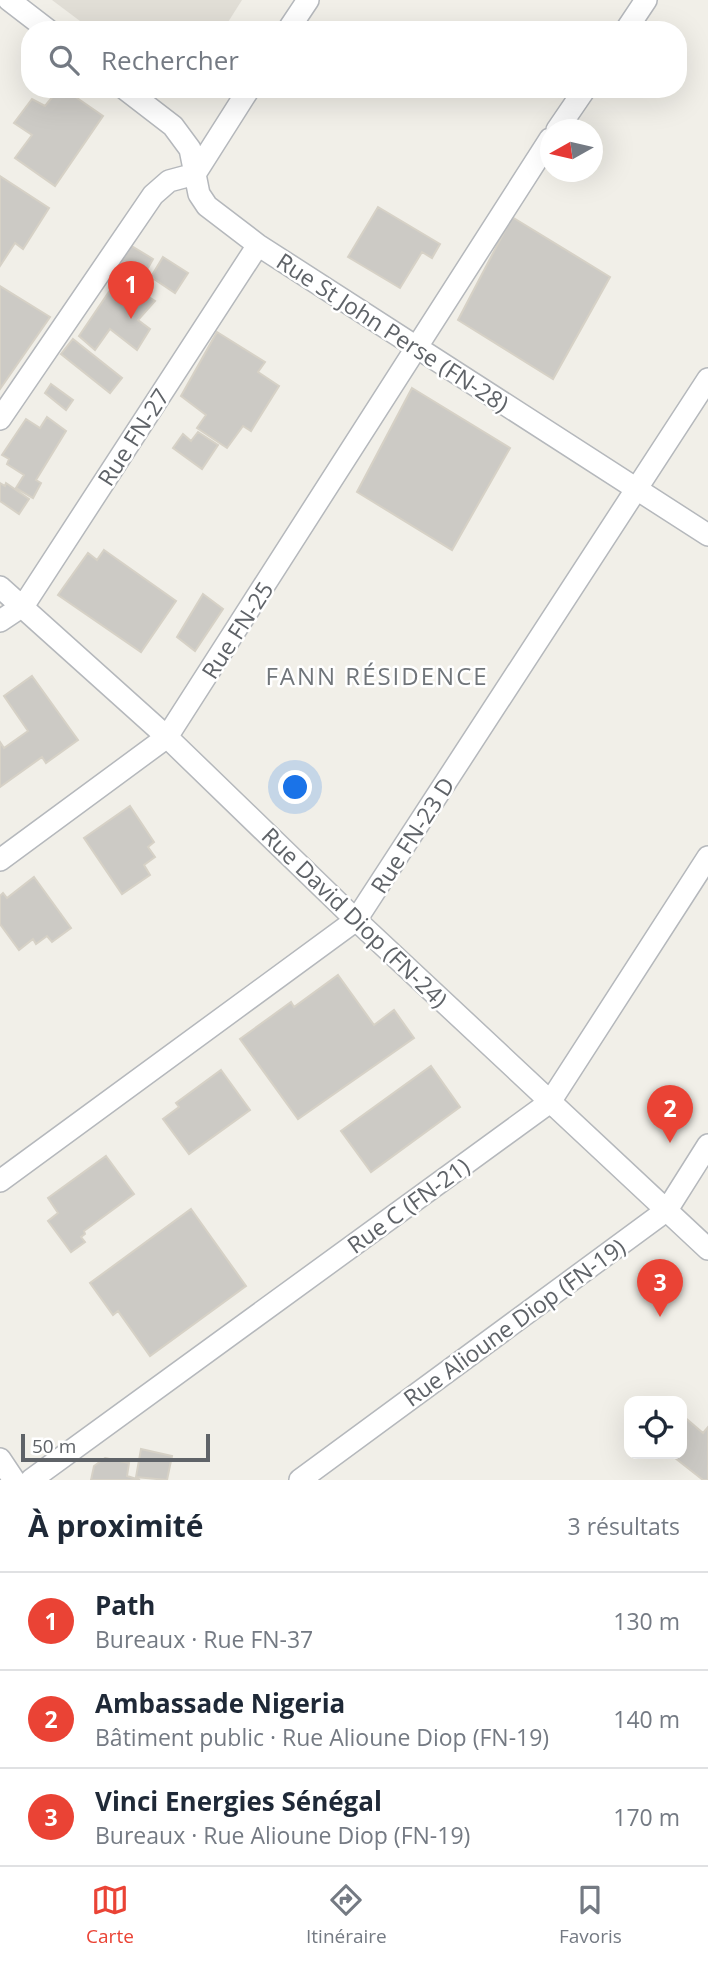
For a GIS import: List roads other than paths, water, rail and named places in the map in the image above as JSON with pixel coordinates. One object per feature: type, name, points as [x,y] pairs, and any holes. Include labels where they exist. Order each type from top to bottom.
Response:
[{"type":"street","points":[[9,0],[36,21]]},
{"type":"street","points":[[294,21],[307,0]]},
{"type":"street","points":[[632,21],[646,0]]},
{"type":"street","name":"Rue St John Perse (FN-28)","points":[[137,98],[173,126],[190,149],[199,194],[207,206],[258,246],[708,535]]},
{"type":"street","points":[[0,419],[153,195],[169,181],[195,174],[244,98]]},
{"type":"street","points":[[565,119],[579,98]]},
{"type":"street","name":"Rue FN-25","points":[[0,860],[167,737],[540,155]]},
{"type":"street","name":"Rue FN-27","points":[[0,621],[24,605],[258,246]]},
{"type":"street","name":"Rue FN-23 D","points":[[0,1181],[356,920],[708,379]]},
{"type":"street","name":"Rue David Diop (FN-24)","points":[[0,587],[24,605],[167,737],[356,920],[708,1249]]},
{"type":"street","name":"Rue C (FN-21)","points":[[31,1480],[550,1102],[708,857]]},
{"type":"street","name":"Rue Alioune Diop (FN-19)","points":[[300,1480],[667,1210],[708,1145]]},
{"type":"street","points":[[0,1459],[14,1480]]},
{"type":"place","name":"Path","points":[[131,319]]},
{"type":"place","name":"Ambassade Nigeria","points":[[670,1143]]},
{"type":"place","name":"Vinci Energies Sénégal","points":[[660,1317]]},
{"type":"district","name":"FANN RÉSIDENCE","points":[[377,675]]}]
